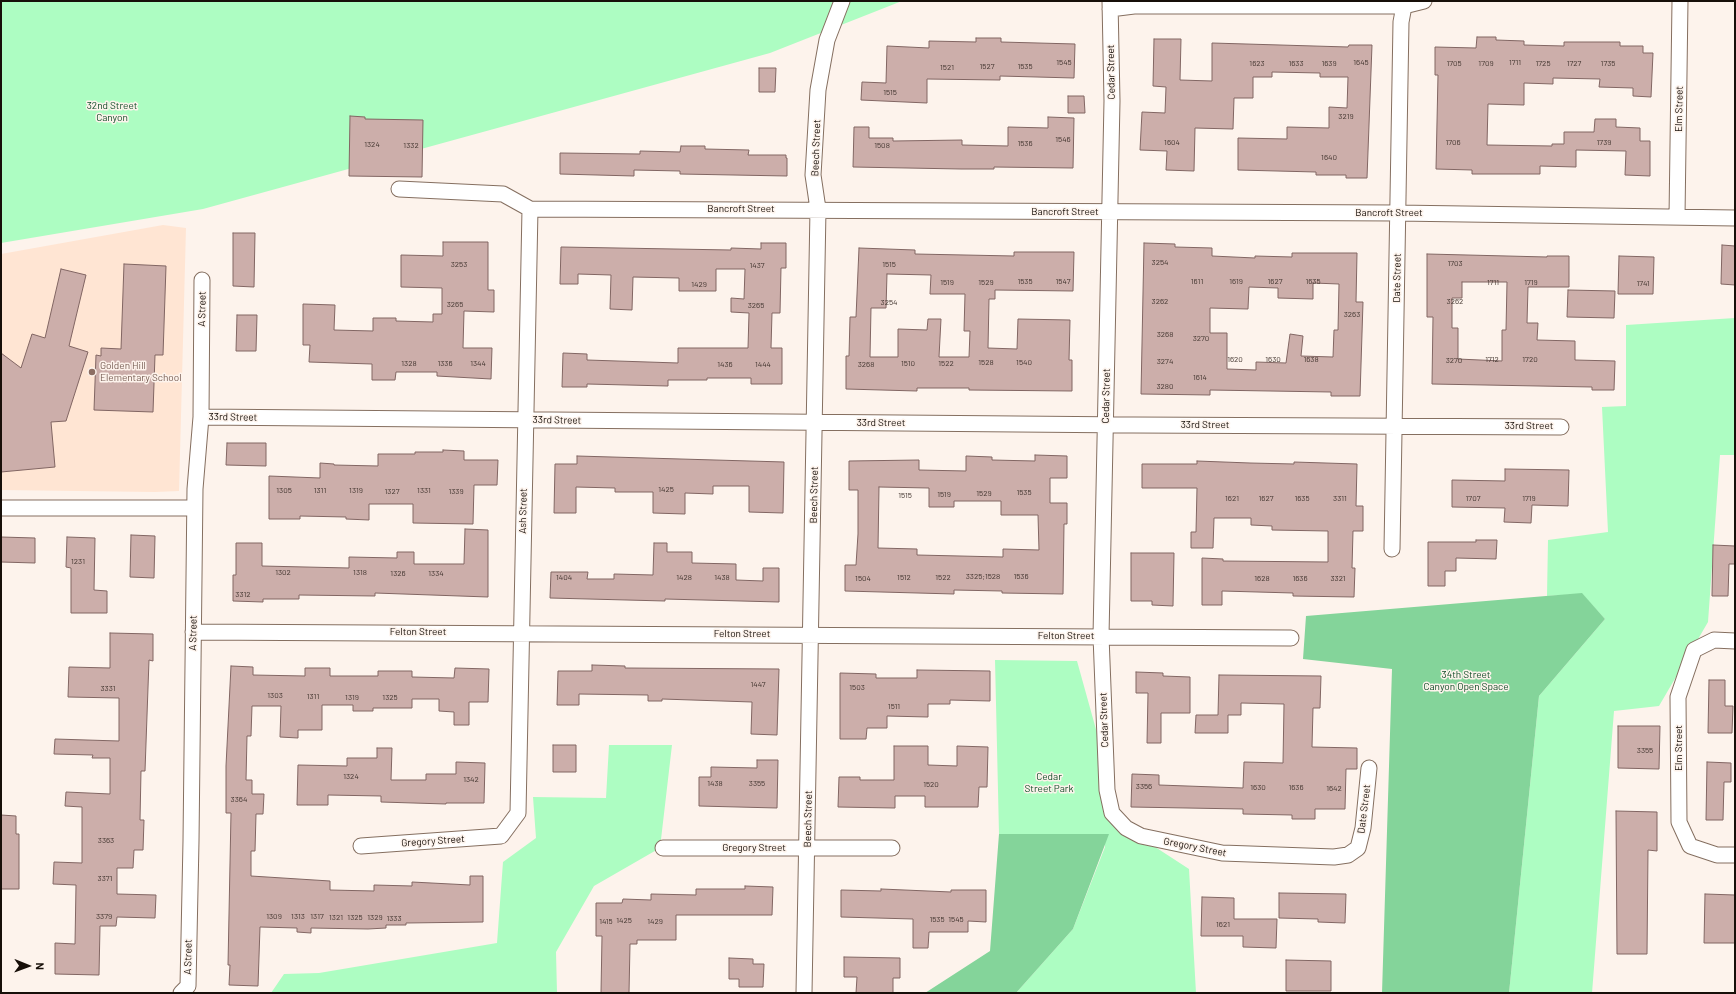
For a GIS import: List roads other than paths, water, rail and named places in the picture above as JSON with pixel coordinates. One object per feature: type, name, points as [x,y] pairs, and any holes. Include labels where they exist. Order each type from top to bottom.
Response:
[{"type":"street","name":"Beech Street","points":[[804,993],[808,848],[818,209],[814,175],[818,90],[828,40],[842,1]]},
{"type":"street","points":[[1110,5],[1404,6],[1424,1]]},
{"type":"street","name":"Elm Street","points":[[1677,217],[1680,1]]},
{"type":"street","name":"Cedar Street","points":[[1107,790],[1101,636],[1112,100],[1110,5]]},
{"type":"street","name":"Date Street","points":[[1392,549],[1401,22],[1404,6]]},
{"type":"street","name":"Bancroft Street","points":[[399,189],[503,194],[530,209],[818,209],[1397,213],[1735,218]]},
{"type":"street","name":"Ash Street","points":[[518,813],[530,209]]},
{"type":"street","name":"A Street","points":[[184,990],[193,632],[194,508],[201,417],[202,280]]},
{"type":"street","name":"33rd Street","points":[[201,417],[815,423],[1561,427]]},
{"type":"street","points":[[1,508],[194,508]]},
{"type":"street","name":"Felton Street","points":[[193,632],[1290,638]]},
{"type":"street","name":"Elm Street","points":[[1735,640],[1714,640],[1694,650],[1678,697],[1679,822],[1690,846],[1717,854],[1735,855]]},
{"type":"street","name":"Date Street","points":[[1334,857],[1348,855],[1358,848],[1363,828],[1369,768]]},
{"type":"street","name":"Gregory Street","points":[[1107,790],[1112,813],[1126,828],[1141,836],[1222,853],[1334,857]]},
{"type":"street","name":"Gregory Street","points":[[361,846],[501,836],[518,813]]},
{"type":"street","name":"Gregory Street","points":[[663,848],[892,848]]},
{"type":"place","name":"Golden Hill Elementary School","points":[[92,372]]},
{"type":"park label","name":"32nd Street Canyon","points":[[112,112]]},
{"type":"park label","name":"34th Street Canyon Open Space","points":[[1466,680]]},
{"type":"park label","name":"Cedar Street Park","points":[[1049,782]]}]
